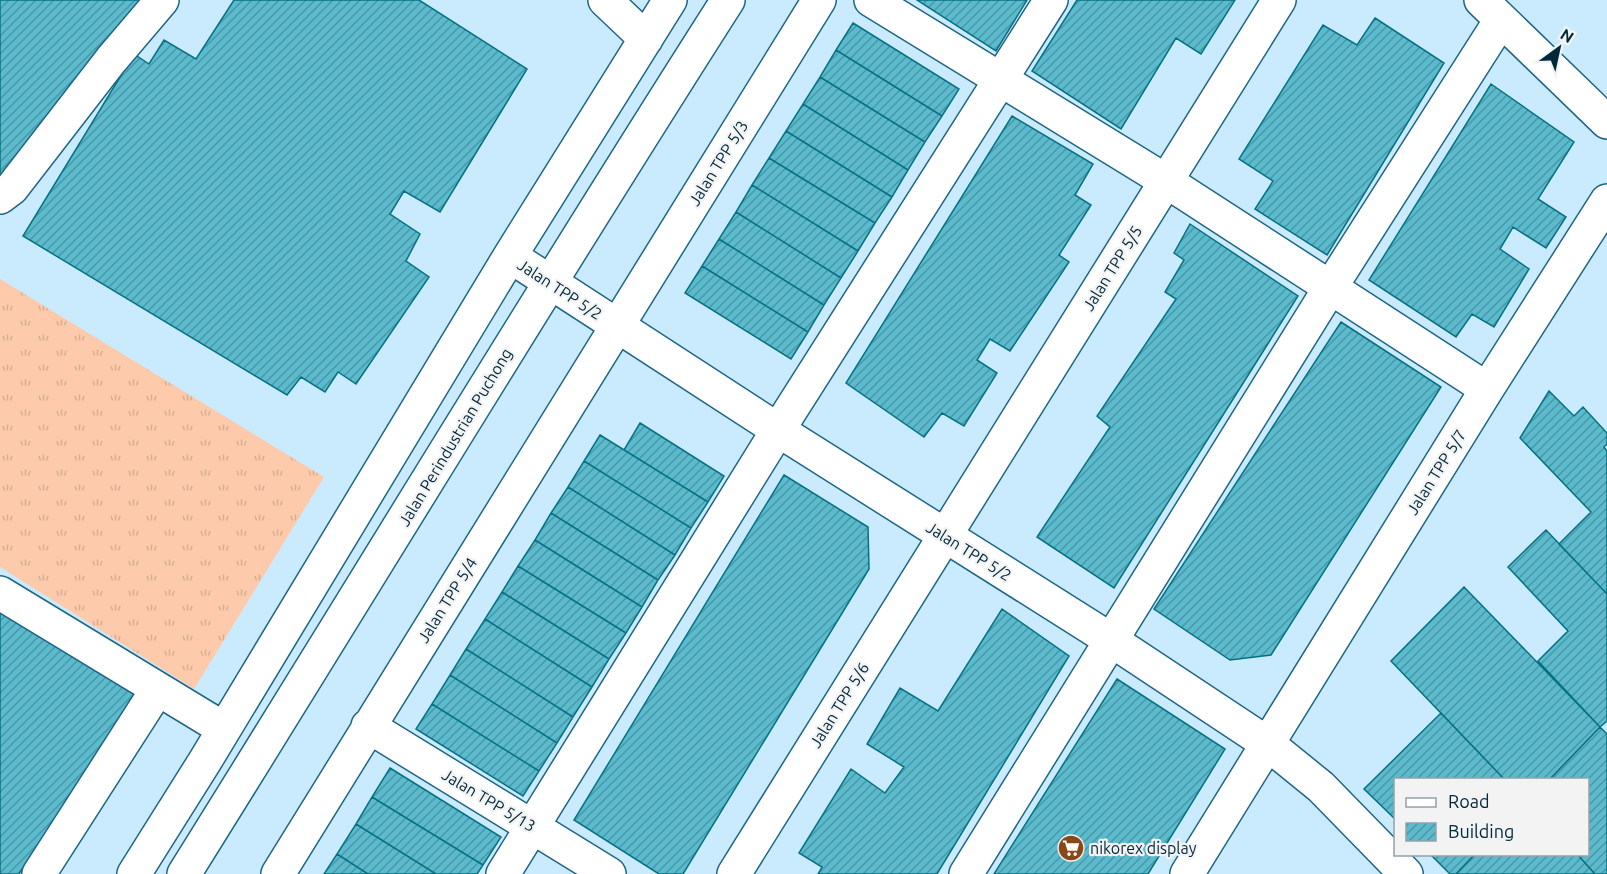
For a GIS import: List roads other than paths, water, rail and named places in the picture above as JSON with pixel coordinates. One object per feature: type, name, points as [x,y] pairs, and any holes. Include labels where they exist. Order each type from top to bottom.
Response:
[{"type":"street","points":[[0,197],[12,188],[111,60],[162,0]]},
{"type":"street","points":[[605,0],[646,39]]},
{"type":"street","points":[[134,874],[510,256],[670,0]]},
{"type":"street","name":"Jalan Perindustrian Puchong","points":[[184,874],[377,564],[549,281],[728,0]]},
{"type":"street","name":"Jalan TPP 5/3","points":[[616,325],[819,0]]},
{"type":"street","points":[[871,0],[1166,181],[1487,389]]},
{"type":"street","points":[[503,874],[778,430],[1051,0]]},
{"type":"street","name":"Jalan TPP 5/5","points":[[944,535],[1279,0]]},
{"type":"street","points":[[966,874],[1330,288],[1491,10],[1607,122]]},
{"type":"street","name":"Jalan TPP 5/7","points":[[1187,874],[1487,389],[1607,201]]},
{"type":"street","name":"Jalan TPP 5/2","points":[[510,256],[778,430],[1111,640],[1268,744],[1321,787],[1406,874]]},
{"type":"street","name":"Jalan TPP 5/4","points":[[278,874],[616,325]]},
{"type":"street","name":"Jalan TPP 5/6","points":[[734,874],[944,535]]},
{"type":"street","points":[[0,593],[224,729]]},
{"type":"street","points":[[39,874],[157,690]]},
{"type":"street","name":"Jalan TPP 5/13","points":[[368,726],[609,874]]},
{"type":"place","name":"nikorex display","points":[[1071,848]]}]
